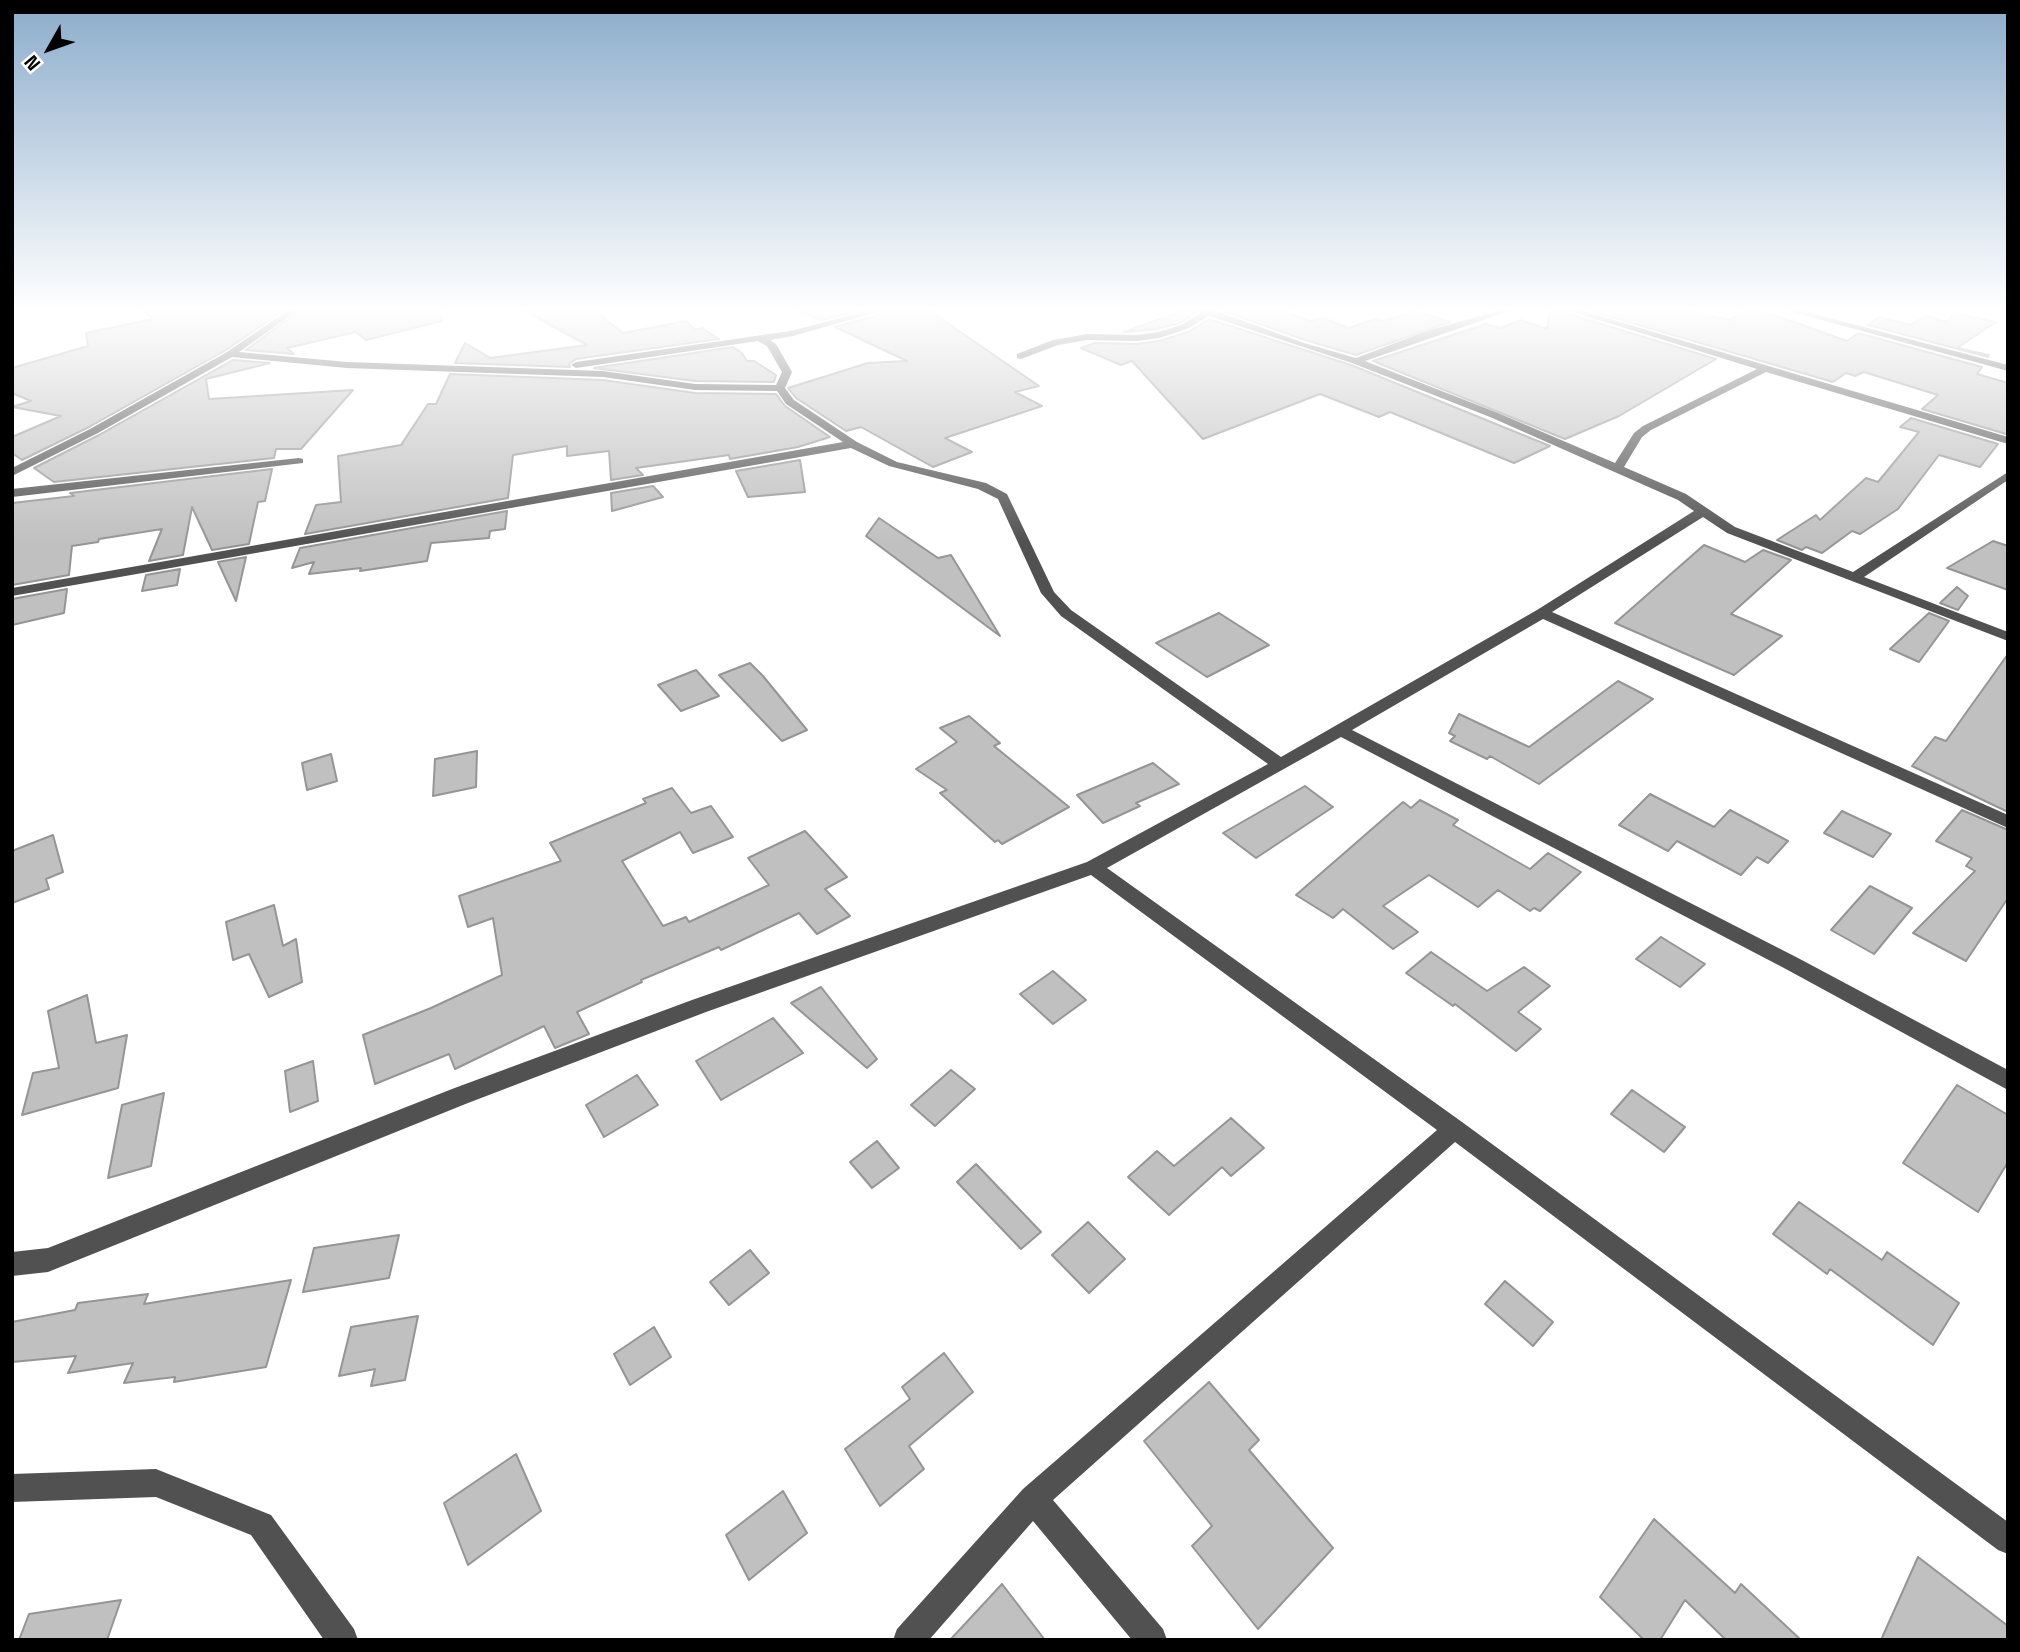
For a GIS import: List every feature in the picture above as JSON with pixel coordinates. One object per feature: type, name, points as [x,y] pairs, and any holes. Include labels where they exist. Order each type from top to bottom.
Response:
[{"type":"street","points":[[12,473],[170,388]]},
{"type":"street","points":[[780,388],[790,402],[853,444],[893,464],[982,486],[1003,497],[1048,593],[1066,613],[1280,765]]},
{"type":"street","points":[[1424,388],[1682,497],[1740,534],[2008,637]]},
{"type":"street","points":[[1618,468],[1638,435],[1647,428],[1726,388]]},
{"type":"street","points":[[1829,388],[2008,441]]},
{"type":"street","points":[[12,592],[853,444]]},
{"type":"street","points":[[12,493],[299,461]]},
{"type":"street","points":[[1855,577],[2008,475]]},
{"type":"street","points":[[12,1264],[48,1260],[460,1096],[611,1039],[1093,867],[1280,765],[1542,613],[1703,511]]},
{"type":"street","points":[[1542,613],[2008,822]]},
{"type":"street","points":[[1340,730],[1791,963],[2008,1081]]},
{"type":"street","points":[[1093,867],[1454,1129],[2008,1541]]},
{"type":"street","points":[[908,1640],[1034,1499],[1454,1129]]},
{"type":"street","points":[[12,1488],[156,1483],[261,1525],[344,1640]]},
{"type":"street","points":[[1034,1499],[1152,1640]]},
{"type":"building","points":[[12,388],[158,388],[22,460],[12,453],[12,437],[61,416],[12,407],[31,401],[12,393]]},
{"type":"building","points":[[183,388],[207,388],[209,399],[353,390],[301,449],[276,449],[274,458],[54,482],[34,468]]},
{"type":"building","points":[[443,388],[660,388],[695,393],[776,394],[785,406],[830,437],[798,447],[730,459],[729,455],[636,468],[643,475],[611,480],[609,451],[567,456],[567,446],[513,455],[508,498],[305,534],[316,505],[341,502],[338,456],[401,445],[428,404],[436,404]]},
{"type":"building","points":[[788,388],[1031,388],[1015,392],[1042,406],[945,438],[972,452],[933,467],[861,427],[846,431],[796,398]]},
{"type":"building","points":[[1157,388],[1408,388],[1550,446],[1514,463],[1390,412],[1379,417],[1320,394],[1203,439]]},
{"type":"building","points":[[1440,388],[1666,388],[1619,416],[1565,439]]},
{"type":"building","points":[[1916,388],[2008,388],[2008,432],[2006,434],[1922,409],[1938,395]]},
{"type":"building","points":[[1911,418],[1998,444],[1980,467],[1939,455],[1898,509],[1860,534],[1852,531],[1822,553],[1806,547],[1802,550],[1777,540],[1816,515],[1820,520],[1866,478],[1878,482],[1919,432],[1900,427]]},
{"type":"building","points":[[800,460],[805,492],[748,497],[736,471]]},
{"type":"building","points":[[272,469],[265,501],[258,502],[249,544],[212,550],[192,507],[183,555],[149,561],[162,529],[99,539],[98,542],[72,546],[69,575],[12,585],[12,503],[74,496],[70,493]]},
{"type":"building","points":[[653,486],[663,497],[612,511],[611,493]]},
{"type":"building","points":[[507,511],[505,529],[490,531],[489,538],[431,543],[427,561],[360,571],[361,568],[309,574],[314,562],[292,568],[300,548]]},
{"type":"building","points":[[879,518],[938,558],[951,555],[1000,636],[866,536]]},
{"type":"building","points":[[1993,541],[2008,546],[2008,590],[1947,568]]},
{"type":"building","points":[[1704,545],[1745,562],[1763,550],[1791,560],[1731,614],[1782,636],[1734,675],[1615,623]]},
{"type":"building","points":[[246,557],[236,601],[218,562]]},
{"type":"building","points":[[180,569],[177,585],[142,591],[146,575]]},
{"type":"building","points":[[1957,587],[1968,596],[1958,610],[1940,603]]},
{"type":"building","points":[[67,589],[64,613],[12,625],[12,599]]},
{"type":"building","points":[[1219,613],[1269,645],[1207,677],[1156,643]]},
{"type":"building","points":[[1929,613],[1949,621],[1919,662],[1890,649]]},
{"type":"building","points":[[2008,654],[2008,812],[1912,766],[1935,737],[1946,741]]},
{"type":"building","points":[[750,663],[807,730],[782,741],[719,675]]},
{"type":"building","points":[[696,670],[719,696],[681,711],[658,685]]},
{"type":"building","points":[[1618,681],[1653,699],[1539,784],[1490,756],[1487,759],[1450,741],[1455,736],[1449,733],[1459,714],[1529,747]]},
{"type":"building","points":[[969,716],[1000,743],[994,746],[1069,807],[1002,844],[998,840],[995,842],[940,793],[947,790],[916,769],[957,742],[940,728]]},
{"type":"building","points":[[477,751],[476,787],[433,796],[435,759]]},
{"type":"building","points":[[331,754],[337,781],[307,790],[302,763]]},
{"type":"building","points":[[1153,763],[1179,784],[1136,803],[1140,806],[1103,823],[1077,795]]},
{"type":"building","points":[[1305,786],[1333,807],[1256,858],[1223,833]]},
{"type":"building","points":[[672,788],[691,813],[711,806],[733,837],[693,853],[680,832],[622,861],[663,926],[686,917],[689,922],[769,885],[748,858],[805,831],[847,877],[825,889],[850,916],[817,934],[799,913],[721,950],[719,947],[641,980],[642,982],[577,1012],[589,1034],[555,1048],[544,1026],[455,1069],[449,1054],[375,1084],[363,1035],[431,1008],[502,975],[493,918],[468,927],[459,896],[561,861],[550,843],[646,803],[643,799]]},
{"type":"building","points":[[1650,794],[1714,827],[1730,810],[1788,841],[1768,863],[1757,857],[1741,875],[1677,841],[1668,851],[1619,825]]},
{"type":"building","points":[[1420,800],[1458,820],[1453,825],[1530,869],[1548,853],[1581,872],[1540,911],[1534,908],[1530,911],[1498,890],[1478,907],[1429,875],[1383,906],[1418,932],[1393,949],[1343,909],[1333,918],[1296,895],[1403,802],[1411,808]]},
{"type":"building","points":[[1962,810],[2008,830],[2008,898],[1966,961],[1913,933],[1975,871],[1966,866],[1972,858],[1936,841]]},
{"type":"building","points":[[1842,811],[1891,834],[1873,857],[1824,833]]},
{"type":"building","points":[[53,835],[63,872],[46,879],[49,889],[12,903],[12,851]]},
{"type":"building","points":[[1870,886],[1912,908],[1874,954],[1831,930]]},
{"type":"building","points":[[274,905],[283,946],[296,939],[302,982],[269,997],[249,954],[233,960],[226,922]]},
{"type":"building","points":[[1661,937],[1705,964],[1680,987],[1636,959]]},
{"type":"building","points":[[1431,952],[1487,991],[1524,967],[1550,986],[1518,1012],[1541,1029],[1516,1051],[1455,1004],[1453,1006],[1406,973]]},
{"type":"building","points":[[1053,971],[1086,1000],[1053,1024],[1020,994]]},
{"type":"building","points":[[821,987],[877,1059],[867,1068],[791,1003]]},
{"type":"building","points":[[87,995],[96,1043],[127,1035],[118,1088],[22,1115],[33,1073],[59,1068],[48,1011]]},
{"type":"building","points":[[773,1018],[803,1053],[721,1100],[696,1061]]},
{"type":"building","points":[[313,1061],[318,1101],[290,1112],[285,1071]]},
{"type":"building","points":[[951,1070],[975,1089],[935,1126],[911,1105]]},
{"type":"building","points":[[637,1075],[658,1105],[604,1137],[586,1105]]},
{"type":"building","points":[[1957,1085],[2008,1115],[2008,1162],[1978,1212],[1903,1163]]},
{"type":"building","points":[[1632,1090],[1685,1127],[1664,1152],[1611,1114]]},
{"type":"building","points":[[164,1093],[151,1166],[108,1178],[122,1105]]},
{"type":"building","points":[[1231,1118],[1264,1148],[1231,1176],[1222,1167],[1169,1215],[1128,1177],[1157,1151],[1174,1166]]},
{"type":"building","points":[[877,1141],[899,1168],[872,1188],[850,1162]]},
{"type":"building","points":[[976,1164],[1041,1232],[1021,1249],[957,1182]]},
{"type":"building","points":[[1799,1202],[1882,1260],[1887,1252],[1959,1303],[1933,1345],[1830,1269],[1827,1274],[1773,1234]]},
{"type":"building","points":[[1088,1222],[1125,1259],[1089,1293],[1052,1255]]},
{"type":"building","points":[[399,1235],[389,1278],[303,1292],[314,1248]]},
{"type":"building","points":[[750,1250],[769,1273],[729,1305],[710,1282]]},
{"type":"building","points":[[291,1280],[266,1367],[174,1382],[175,1377],[124,1383],[133,1363],[68,1373],[76,1356],[12,1362],[12,1322],[75,1310],[78,1303],[148,1294],[144,1304]]},
{"type":"building","points":[[1505,1281],[1553,1322],[1533,1346],[1485,1304]]},
{"type":"building","points":[[418,1316],[405,1380],[371,1386],[375,1369],[339,1376],[351,1327]]},
{"type":"building","points":[[654,1327],[671,1357],[630,1385],[614,1354]]},
{"type":"building","points":[[944,1353],[973,1392],[909,1446],[924,1469],[880,1506],[845,1449],[910,1399],[902,1387]]},
{"type":"building","points":[[1209,1382],[1259,1440],[1249,1450],[1333,1548],[1258,1629],[1192,1546],[1212,1526],[1144,1441]]},
{"type":"building","points":[[516,1454],[541,1511],[468,1565],[444,1503]]},
{"type":"building","points":[[783,1491],[807,1533],[749,1580],[726,1535]]},
{"type":"building","points":[[1654,1519],[1735,1593],[1741,1584],[1801,1640],[1726,1640],[1685,1600],[1660,1640],[1644,1640],[1600,1597]]},
{"type":"building","points":[[1918,1557],[2008,1626],[2008,1640],[1881,1640]]},
{"type":"building","points":[[1002,1584],[1045,1640],[950,1640]]},
{"type":"building","points":[[121,1600],[107,1640],[19,1640],[29,1614]]}]
